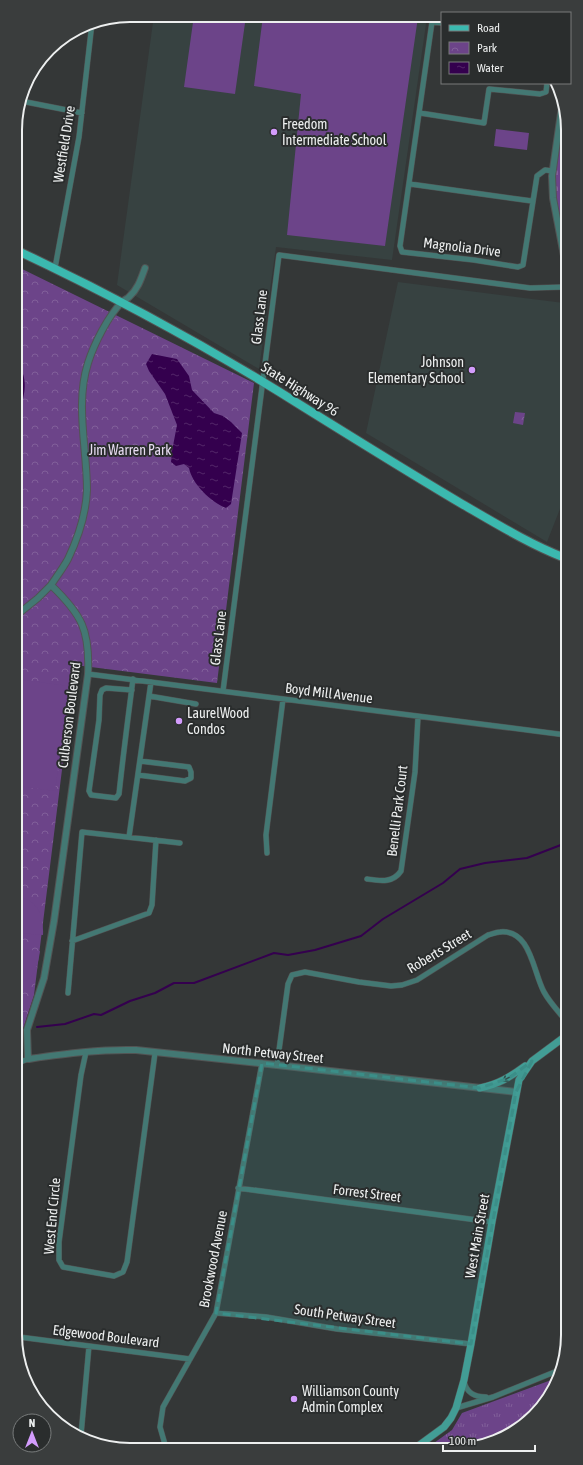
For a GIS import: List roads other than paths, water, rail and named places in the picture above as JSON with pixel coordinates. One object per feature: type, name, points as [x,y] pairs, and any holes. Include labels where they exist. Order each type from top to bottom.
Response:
[{"type":"main road","name":"State Highway 96","points":[[22,253],[122,302],[199,344],[406,471],[500,526],[561,556]]},
{"type":"main road","name":"West Main Street","points":[[422,1443],[444,1427],[451,1418],[456,1408],[464,1380],[519,1080],[532,1061],[561,1039]]},
{"type":"main road","points":[[480,1088],[495,1085],[509,1078],[532,1061]]},
{"type":"street","name":"Magnolia Drive","points":[[432,22],[400,246],[402,252],[474,260],[518,267],[523,265],[537,176],[545,170],[553,171]]},
{"type":"street","name":"Westfield Drive","points":[[55,268],[79,138],[91,29]]},
{"type":"street","points":[[420,113],[484,123],[490,89],[540,94],[546,92],[547,84]]},
{"type":"street","points":[[26,102],[82,113]]},
{"type":"street","points":[[560,122],[553,171],[553,198],[561,240]]},
{"type":"street","points":[[410,184],[532,202]]},
{"type":"street","name":"Glass Lane","points":[[223,691],[279,255],[530,288],[561,288]]},
{"type":"street","points":[[22,612],[51,585],[67,561],[78,536],[85,508],[86,490],[82,418],[85,376],[93,351],[104,328],[122,302],[136,290],[144,268]]},
{"type":"street","name":"Culberson Boulevard","points":[[28,1059],[27,1030],[44,978],[49,950],[88,674],[88,644],[84,629],[77,613],[69,602],[51,585]]},
{"type":"street","name":"Boyd Mill Avenue","points":[[88,674],[561,734]]},
{"type":"street","points":[[132,690],[106,688],[102,690],[100,695],[99,720],[89,791],[91,795],[116,798],[119,794],[132,690],[133,679]]},
{"type":"street","points":[[129,837],[150,682]]},
{"type":"street","points":[[149,696],[196,704]]},
{"type":"street","points":[[267,853],[266,835],[283,699]]},
{"type":"street","name":"Benelli Park Court","points":[[367,879],[383,881],[394,879],[401,871],[415,772],[418,717]]},
{"type":"street","points":[[138,775],[185,781],[190,778],[191,772],[189,767],[140,761]]},
{"type":"street","points":[[68,993],[82,832],[180,843]]},
{"type":"street","points":[[72,941],[149,913],[152,905],[156,840]]},
{"type":"street","name":"Roberts Street","points":[[277,1065],[288,984],[292,975],[305,972],[359,982],[402,986],[417,980],[488,935],[500,932],[510,933],[521,939],[527,948],[544,992],[561,1014]]},
{"type":"street","name":"North Petway Street","points":[[28,1059],[116,1050],[262,1063],[516,1092]]},
{"type":"street","name":"West End Circle","points":[[86,1052],[81,1075],[66,1188],[59,1242],[59,1260],[63,1267],[114,1276],[123,1272],[127,1262],[155,1053]]},
{"type":"street","points":[[22,1061],[28,1059]]},
{"type":"street","name":"Brookwood Avenue","points":[[165,1443],[160,1427],[163,1407],[216,1313],[262,1063]]},
{"type":"street","name":"Forrest Street","points":[[238,1188],[492,1222]]},
{"type":"street","name":"South Petway Street","points":[[216,1313],[266,1317],[337,1329],[471,1344]]},
{"type":"street","name":"Edgewood Boulevard","points":[[22,1337],[190,1359]]},
{"type":"street","points":[[81,1432],[89,1346]]},
{"type":"street","points":[[456,1408],[493,1397],[554,1372]]},
{"type":"street","points":[[464,1380],[467,1390],[474,1396],[493,1397]]},
{"type":"water","points":[[152,354],[177,359],[189,376],[192,390],[214,413],[223,416],[242,433],[231,504],[226,508],[208,497],[203,492],[194,480],[189,468],[184,464],[176,466],[171,462],[177,425],[165,394],[149,371],[146,364]]},
{"type":"water","points":[[22,372],[25,382],[22,403]]},
{"type":"waterway","points":[[37,1027],[65,1024],[94,1014],[101,1015],[130,1001],[155,993],[174,983],[194,983],[274,953],[288,955],[315,950],[361,936],[383,919],[443,883],[460,869],[485,863],[527,858],[561,845]]},
{"type":"place","name":"Freedom Intermediate School","points":[[274,132]]},
{"type":"place","name":"Johnson Elementary School","points":[[472,370]]},
{"type":"place","name":"LaurelWood Condos","points":[[179,721]]},
{"type":"place","name":"Williamson County Admin Complex","points":[[294,1399]]},
{"type":"park label","name":"Jim Warren Park","points":[[130,450]]}]
